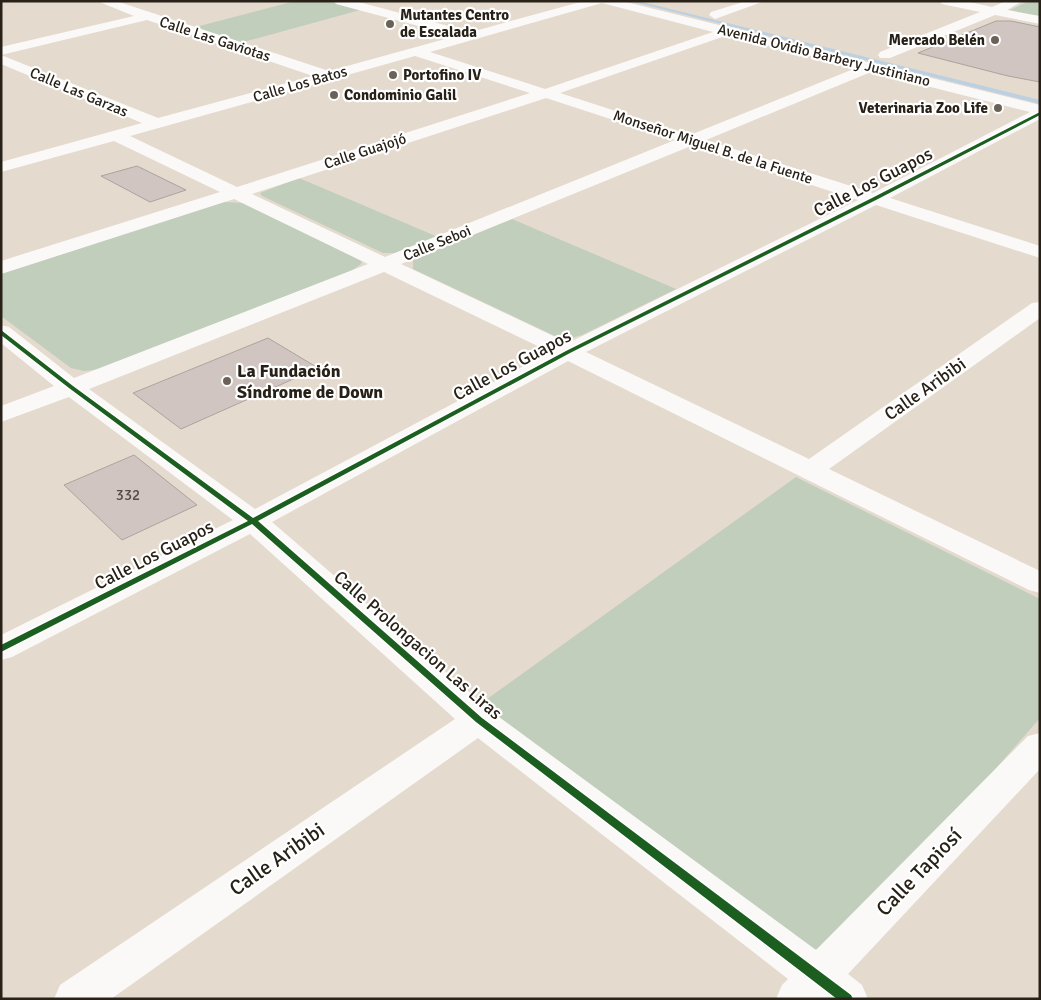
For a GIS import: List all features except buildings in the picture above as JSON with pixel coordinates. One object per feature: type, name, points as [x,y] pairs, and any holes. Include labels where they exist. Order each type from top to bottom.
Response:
[{"type":"street","name":"Calle Las Gaviotas","points":[[103,1],[328,76]]},
{"type":"street","points":[[340,1],[471,36]]},
{"type":"street","name":"Calle Los Batos","points":[[1,166],[117,136],[598,1]]},
{"type":"street","name":"Avenida Ovidio Barbery Justiniano","points":[[607,1],[728,31],[877,58],[908,60]]},
{"type":"street","name":"Avenida Ovidio Barbery Justiniano","points":[[661,1],[759,25]]},
{"type":"street","points":[[715,15],[759,1]]},
{"type":"street","points":[[946,1],[1040,20]]},
{"type":"street","name":"Calle Seboi","points":[[1,414],[385,264],[1017,1]]},
{"type":"street","points":[[1,51],[148,16]]},
{"type":"street","name":"Calle Guajojó","points":[[1,268],[544,94],[728,31]]},
{"type":"street","name":"Monseñor Miguel B. de la Fuente","points":[[416,52],[1040,252]]},
{"type":"street","name":"Avenida Ovidio Barbery Justiniano","points":[[877,58],[1040,112]]},
{"type":"street","name":"Calle Las Garzas","points":[[1,59],[158,124]]},
{"type":"street","name":"Calle Los Guapos","points":[[1,649],[254,521],[568,352],[874,199],[1040,112]]},
{"type":"street","points":[[117,136],[568,352],[1040,583]]},
{"type":"street","name":"Calle Aribibi","points":[[811,470],[1040,308]]},
{"type":"street","name":"Calle Prolongacion Las Liras","points":[[1,332],[71,387],[254,521],[479,720],[821,991]]},
{"type":"street","name":"Calle Aribibi","points":[[75,999],[479,720]]},
{"type":"street","name":"Calle Tapiosí","points":[[821,991],[1040,746]]},
{"type":"green space","points":[[295,1],[327,1],[360,10],[240,43],[192,28]]},
{"type":"green space","points":[[1029,1],[1040,1],[1040,17],[1010,10]]},
{"type":"green space","points":[[299,178],[438,237],[395,253],[383,253],[262,196],[260,193]]},
{"type":"green space","points":[[223,202],[244,203],[362,261],[361,264],[350,272],[102,369],[84,371],[71,368],[1,316],[1,274]]},
{"type":"green space","points":[[512,219],[676,289],[582,335],[571,338],[557,337],[413,269],[413,260]]},
{"type":"green space","points":[[796,477],[1040,599],[1040,718],[838,949],[810,949],[480,704]]},
{"type":"waterway","points":[[632,1],[1040,102]]},
{"type":"cycle path","points":[[1,649],[253,521],[568,352],[874,199],[1040,113]]},
{"type":"cycle path","points":[[1,332],[71,387],[253,521],[479,720],[847,999]]},
{"type":"place","name":"Mutantes Centro de Escalada","points":[[390,24]]},
{"type":"place","name":"Mercado Belén","points":[[995,40]]},
{"type":"place","name":"Portofino IV","points":[[393,75]]},
{"type":"place","name":"Condominio Galil","points":[[334,95]]},
{"type":"place","name":"Veterinaria Zoo Life","points":[[998,108]]},
{"type":"place","name":"La Fundación Síndrome de Down","points":[[227,381]]}]
